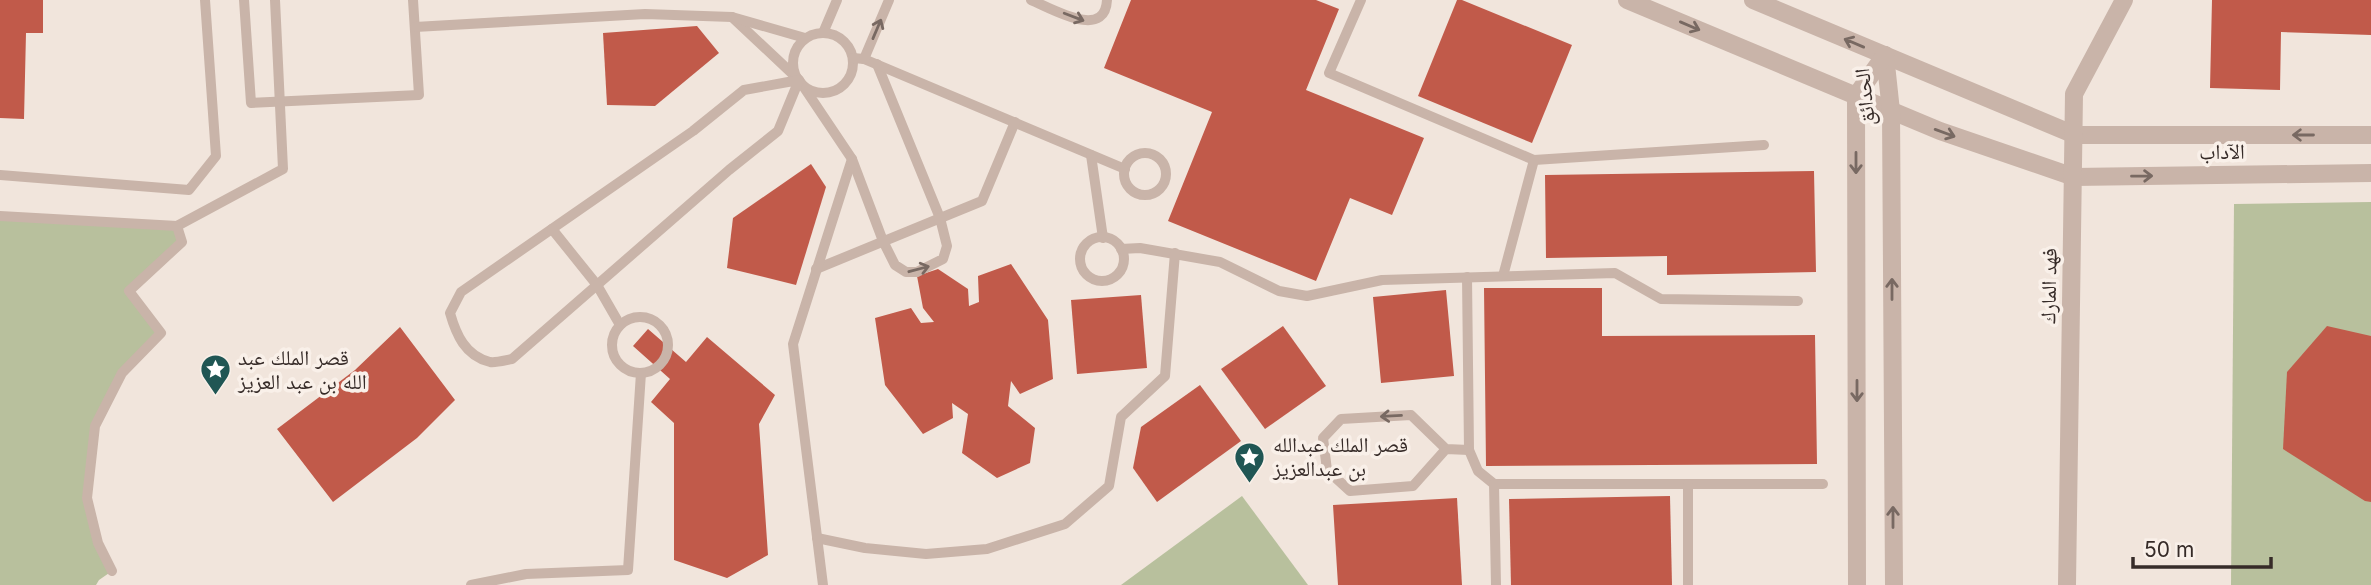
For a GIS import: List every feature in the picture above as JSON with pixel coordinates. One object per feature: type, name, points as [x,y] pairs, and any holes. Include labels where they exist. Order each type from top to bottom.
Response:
[{"type":"street","name":"الآداب","points":[[1627,0],[1940,131],[2074,177],[2371,173]]},
{"type":"street","points":[[1753,0],[2075,135]]},
{"type":"street","name":"فهد المارك","points":[[2067,585],[2074,94],[2124,0]]},
{"type":"street","name":"الحدائق","points":[[1857,585],[1856,96],[1885,55]]},
{"type":"street","name":"الحدائق","points":[[1885,55],[1891,111],[1894,585]]},
{"type":"street","name":"الآداب","points":[[2075,135],[2371,135]]},
{"type":"lane","points":[[0,175],[189,190],[216,156],[205,0]]},
{"type":"lane","points":[[244,0],[251,103],[419,95],[413,0]]},
{"type":"lane","points":[[0,216],[177,226],[283,169],[275,0]]},
{"type":"lane","points":[[823,33],[837,0]]},
{"type":"lane","points":[[732,17],[813,91],[833,91],[849,78],[889,0]]},
{"type":"lane","points":[[1031,0],[1086,22],[1099,18],[1104,12],[1107,0]]},
{"type":"lane","points":[[1359,1],[1329,73],[1534,160],[1764,145]]},
{"type":"lane","points":[[415,27],[645,14],[732,17],[806,38],[823,33],[842,40],[858,58],[1125,169]]},
{"type":"lane","points":[[806,38],[794,53],[794,72],[852,159],[895,265],[906,272],[917,272],[943,259],[946,253],[946,238],[877,64]]},
{"type":"lane","points":[[799,80],[778,131],[729,170],[512,359],[491,362],[471,352],[457,337],[450,313],[461,292],[693,131],[744,90],[799,80]]},
{"type":"lane","points":[[816,269],[982,201],[1015,122]]},
{"type":"lane","points":[[1091,155],[1102,238]]},
{"type":"lane","points":[[823,585],[793,344],[852,159]]},
{"type":"lane","points":[[1503,276],[1534,160]]},
{"type":"lane","points":[[112,571],[98,543],[88,498],[95,426],[122,373],[161,333],[130,291],[182,242],[177,226]]},
{"type":"lane","points":[[552,229],[597,285],[620,325]]},
{"type":"lane","points":[[1110,239],[1121,249],[1123,264],[1115,277],[1101,282],[1088,277],[1081,265],[1081,252],[1090,241],[1110,239]]},
{"type":"lane","points":[[1121,249],[1140,248],[1220,262],[1279,291],[1307,296],[1382,280],[1615,273],[1661,299],[1798,301]]},
{"type":"lane","points":[[817,538],[865,548],[926,554],[987,549],[1065,524],[1109,486],[1121,417],[1165,376],[1175,253]]},
{"type":"lane","points":[[1467,277],[1469,450],[1478,471],[1494,484],[1823,484]]},
{"type":"lane","points":[[645,316],[654,320],[667,333],[669,342],[665,360],[650,372],[641,373],[623,368],[612,351],[614,332],[620,325],[627,319],[645,316]]},
{"type":"lane","points":[[471,585],[526,574],[628,569],[641,373]]},
{"type":"lane","points":[[1446,449],[1413,486],[1350,491],[1326,470],[1323,438],[1341,419],[1411,415],[1446,449],[1469,450]]},
{"type":"lane","points":[[1494,484],[1496,585]]},
{"type":"lane","points":[[1688,484],[1688,585]]},
{"type":"green space","points":[[2371,202],[2371,585],[2231,585],[2234,204]]},
{"type":"green space","points":[[0,216],[177,226],[182,242],[130,291],[161,333],[122,373],[95,426],[87,498],[112,571],[96,585],[0,585]]},
{"type":"green space","points":[[1242,496],[1308,585],[1121,585]]},
{"type":"building","points":[[0,0],[43,0],[43,33],[26,33],[24,119],[0,118]]},
{"type":"building","points":[[1131,0],[1316,0],[1339,9],[1306,90],[1424,138],[1392,215],[1350,198],[1316,281],[1168,221],[1212,112],[1104,68]]},
{"type":"building","points":[[1457,0],[1572,45],[1532,143],[1418,96]]},
{"type":"building","points":[[2212,0],[2371,0],[2371,35],[2281,32],[2280,90],[2210,88]]},
{"type":"building","points":[[697,26],[719,53],[655,106],[607,105],[603,33]]},
{"type":"building","points":[[811,164],[826,187],[796,285],[727,268],[733,218]]},
{"type":"building","points":[[1814,171],[1816,272],[1667,275],[1667,256],[1546,258],[1545,175]]},
{"type":"building","points":[[1011,264],[1048,320],[1053,379],[1020,394],[1011,381],[1008,406],[1035,428],[1030,463],[997,478],[962,453],[968,414],[952,403],[953,418],[923,434],[885,385],[875,318],[911,308],[921,323],[934,322],[923,308],[917,276],[938,269],[968,289],[969,306],[979,302],[978,276]]},
{"type":"building","points":[[1484,288],[1602,288],[1602,336],[1815,335],[1817,464],[1486,466]]},
{"type":"building","points":[[1446,290],[1454,376],[1381,383],[1373,297]]},
{"type":"building","points":[[1141,295],[1147,368],[1077,374],[1071,300]]},
{"type":"building","points":[[1283,326],[1326,386],[1265,429],[1221,369]]},
{"type":"building","points":[[2327,326],[2371,336],[2371,502],[2365,501],[2283,449],[2287,372]]},
{"type":"building","points":[[400,327],[455,400],[417,438],[333,502],[277,429],[355,370]]},
{"type":"building","points":[[648,329],[686,362],[707,337],[775,395],[759,424],[768,555],[727,578],[674,560],[674,423],[651,402],[670,379],[633,346]]},
{"type":"building","points":[[1200,385],[1241,441],[1157,502],[1133,468],[1141,427]]},
{"type":"building","points":[[1670,496],[1672,585],[1511,585],[1509,499]]},
{"type":"building","points":[[1457,498],[1462,585],[1338,585],[1333,505]]},
{"type":"place","name":"قصر الملك عبد الله بن عبد العزيز","points":[[215,397]]},
{"type":"place","name":"قصر الملك عبدالله بن عبدالعزيز","points":[[1250,484]]}]
